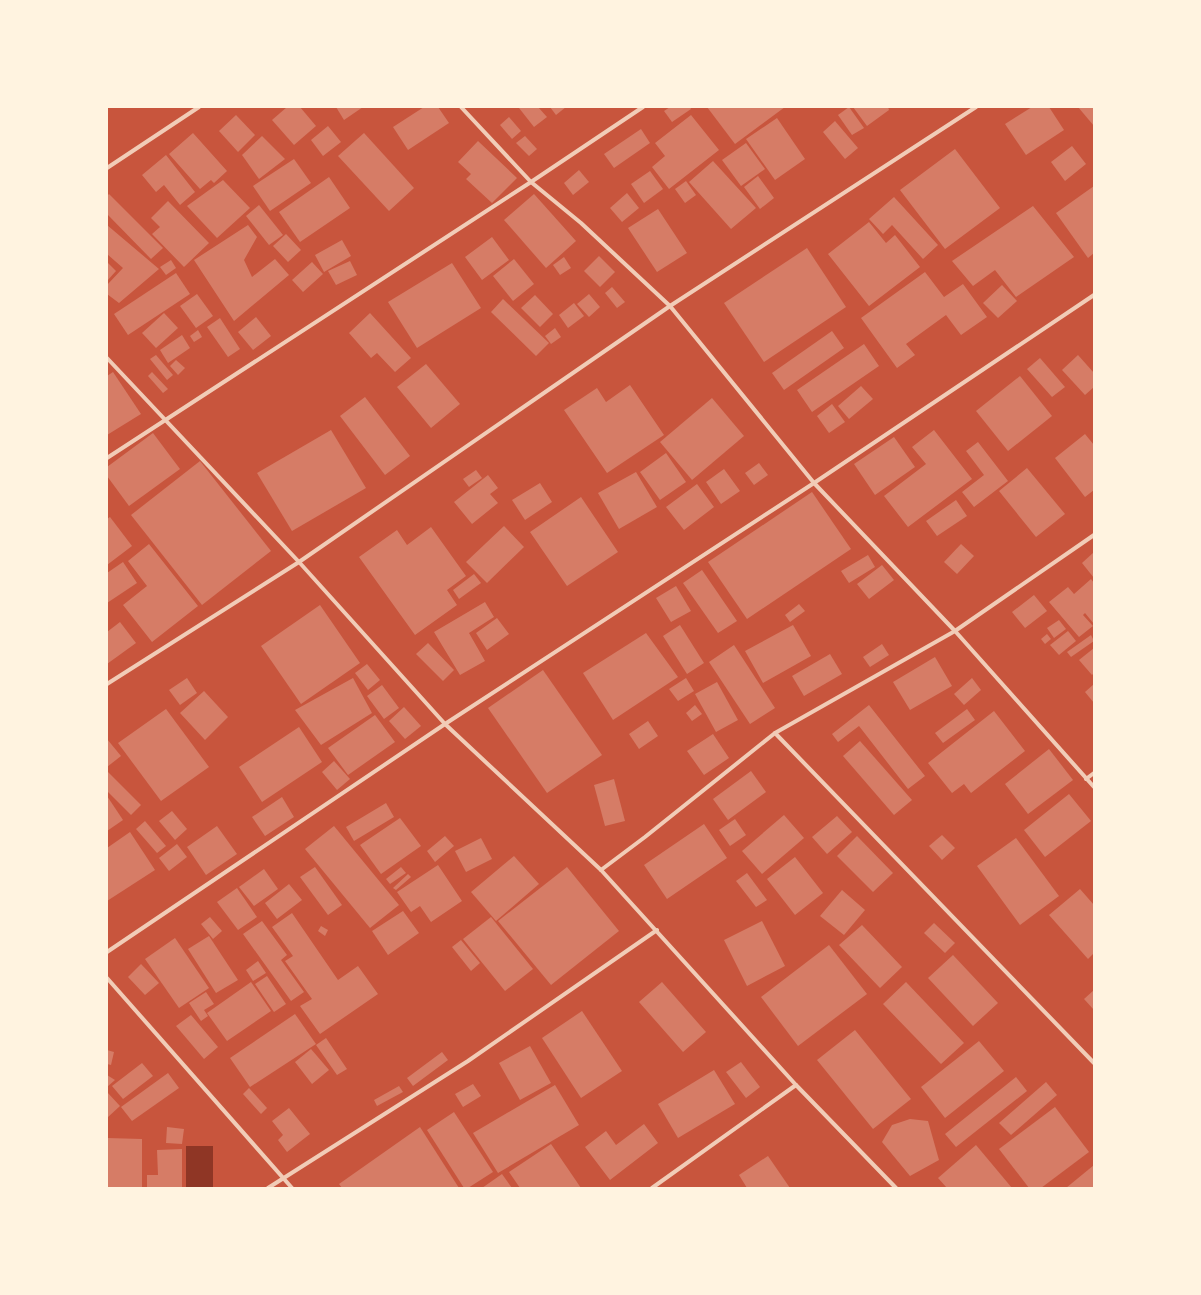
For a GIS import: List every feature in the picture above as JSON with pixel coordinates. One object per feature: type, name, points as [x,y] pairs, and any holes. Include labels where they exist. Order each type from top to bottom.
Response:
[{"type":"street","points":[[107,168],[199,107]]},
{"type":"street","points":[[461,107],[532,182],[580,223],[670,306],[814,483],[955,631],[1094,787]]},
{"type":"street","points":[[107,458],[532,182],[643,107]]},
{"type":"street","points":[[107,684],[299,562],[670,306],[976,107]]},
{"type":"street","points":[[107,952],[445,724],[814,483],[1094,295]]},
{"type":"street","points":[[107,358],[299,562],[445,724],[601,870],[796,1085],[896,1188]]},
{"type":"street","points":[[601,870],[645,837],[775,733],[955,631],[1094,535]]},
{"type":"street","points":[[775,733],[1094,1063]]},
{"type":"street","points":[[1086,779],[1094,773]]},
{"type":"street","points":[[268,1188],[468,1061],[657,930]]},
{"type":"street","points":[[107,978],[292,1188]]},
{"type":"street","points":[[652,1188],[796,1085]]},
{"type":"shaded area","points":[[186,1146],[213,1146],[213,1188],[186,1188]]},
{"type":"building","points":[[287,107],[300,107],[316,126],[294,145],[272,120]]},
{"type":"building","points":[[336,107],[363,107],[344,120]]},
{"type":"building","points":[[424,107],[438,107],[449,123],[408,150],[393,127]]},
{"type":"building","points":[[538,107],[547,117],[534,127],[519,108]]},
{"type":"building","points":[[550,107],[566,107],[556,115]]},
{"type":"building","points":[[670,107],[690,107],[691,109],[672,122],[664,111]]},
{"type":"building","points":[[707,107],[785,107],[735,144]]},
{"type":"building","points":[[849,107],[864,128],[852,135],[838,115]]},
{"type":"building","points":[[853,107],[888,107],[889,110],[867,126]]},
{"type":"building","points":[[1032,107],[1049,107],[1064,130],[1026,155],[1005,124]]},
{"type":"building","points":[[1078,107],[1094,107],[1094,126]]},
{"type":"building","points":[[236,115],[255,135],[238,152],[219,131]]},
{"type":"building","points":[[691,115],[719,150],[669,189],[652,167],[665,156],[655,143]]},
{"type":"building","points":[[509,117],[521,131],[512,139],[500,125]]},
{"type":"building","points":[[777,118],[805,159],[775,180],[746,139]]},
{"type":"building","points":[[835,121],[858,148],[845,159],[823,132]]},
{"type":"building","points":[[328,126],[341,142],[323,156],[311,140]]},
{"type":"building","points":[[641,129],[650,143],[614,168],[604,154]]},
{"type":"building","points":[[193,133],[227,171],[214,183],[211,180],[200,189],[169,154]]},
{"type":"building","points":[[364,133],[414,188],[389,211],[338,156]]},
{"type":"building","points":[[262,136],[285,159],[259,179],[242,155]]},
{"type":"building","points":[[525,136],[537,149],[529,156],[516,143]]},
{"type":"building","points":[[478,141],[517,178],[492,203],[466,179],[471,174],[458,162]]},
{"type":"building","points":[[746,143],[765,169],[741,186],[722,160]]},
{"type":"building","points":[[1072,146],[1086,164],[1065,181],[1051,162]]},
{"type":"building","points":[[955,149],[1000,208],[945,249],[900,190]]},
{"type":"building","points":[[166,155],[195,192],[180,205],[164,185],[156,192],[142,175]]},
{"type":"building","points":[[294,159],[311,183],[270,211],[253,186]]},
{"type":"building","points":[[713,161],[756,208],[731,229],[689,182]]},
{"type":"building","points":[[579,170],[589,182],[573,195],[564,183]]},
{"type":"building","points":[[650,171],[663,189],[644,203],[631,184]]},
{"type":"building","points":[[758,176],[774,198],[760,209],[744,187]]},
{"type":"building","points":[[329,177],[350,208],[300,242],[279,212]]},
{"type":"building","points":[[223,180],[250,208],[217,238],[187,206]]},
{"type":"building","points":[[686,181],[696,195],[685,203],[675,189]]},
{"type":"building","points":[[1094,186],[1094,253],[1088,258],[1056,213]]},
{"type":"building","points":[[627,193],[639,208],[622,222],[610,208]]},
{"type":"building","points":[[109,194],[163,248],[151,259],[107,214],[107,196]]},
{"type":"building","points":[[534,194],[576,241],[546,268],[504,220]]},
{"type":"building","points":[[894,197],[938,245],[923,259],[892,225],[883,234],[869,219]]},
{"type":"building","points":[[168,201],[209,243],[184,267],[152,234],[160,227],[151,218]]},
{"type":"building","points":[[259,205],[283,235],[269,245],[246,216]]},
{"type":"building","points":[[1033,206],[1074,257],[1016,297],[995,270],[973,286],[952,261]]},
{"type":"building","points":[[658,209],[687,253],[657,272],[628,228]]},
{"type":"building","points":[[869,222],[886,243],[895,235],[920,267],[869,306],[828,254]]},
{"type":"building","points":[[107,225],[159,269],[119,303],[107,294],[107,285],[123,268],[107,254]]},
{"type":"building","points":[[248,225],[257,237],[244,260],[252,277],[275,259],[289,275],[234,321],[194,260]]},
{"type":"building","points":[[286,234],[301,250],[288,262],[273,246]]},
{"type":"building","points":[[492,237],[509,260],[482,280],[465,257]]},
{"type":"building","points":[[342,240],[351,256],[324,272],[315,255]]},
{"type":"building","points":[[807,248],[846,307],[764,362],[724,303]]},
{"type":"building","points":[[599,256],[615,272],[600,287],[584,271]]},
{"type":"building","points":[[564,257],[571,268],[560,275],[553,265]]},
{"type":"building","points":[[514,259],[534,284],[513,301],[493,276]]},
{"type":"building","points":[[171,260],[176,268],[166,275],[160,267]]},
{"type":"building","points":[[350,261],[357,275],[336,285],[328,271]]},
{"type":"building","points":[[107,262],[116,271],[107,281]]},
{"type":"building","points":[[312,262],[323,274],[303,292],[292,280]]},
{"type":"building","points":[[452,263],[481,308],[417,348],[388,302]]},
{"type":"building","points":[[925,272],[944,297],[963,284],[987,317],[961,335],[946,315],[906,344],[915,355],[897,368],[861,318]]},
{"type":"building","points":[[176,273],[190,294],[128,335],[114,314]]},
{"type":"building","points":[[1002,285],[1017,301],[998,318],[983,303]]},
{"type":"building","points":[[612,287],[625,302],[617,308],[605,293]]},
{"type":"building","points":[[197,294],[213,316],[196,328],[180,306]]},
{"type":"building","points":[[589,294],[600,307],[589,317],[577,304]]},
{"type":"building","points":[[535,295],[553,314],[540,327],[521,308]]},
{"type":"building","points":[[503,299],[549,343],[536,356],[491,312]]},
{"type":"building","points":[[574,303],[584,316],[568,328],[559,315]]},
{"type":"building","points":[[164,313],[178,328],[156,348],[142,333]]},
{"type":"building","points":[[370,313],[411,358],[395,372],[377,353],[371,358],[349,333]]},
{"type":"building","points":[[256,317],[271,336],[253,350],[238,332]]},
{"type":"building","points":[[220,318],[240,349],[228,357],[207,327]]},
{"type":"building","points":[[555,328],[561,337],[551,344],[545,336]]},
{"type":"building","points":[[198,330],[202,337],[194,342],[190,336]]},
{"type":"building","points":[[832,331],[844,348],[784,390],[772,373]]},
{"type":"building","points":[[182,335],[190,348],[168,363],[160,350]]},
{"type":"building","points":[[864,344],[879,366],[812,412],[797,390]]},
{"type":"building","points":[[156,355],[173,375],[167,380],[150,359]]},
{"type":"building","points":[[1078,355],[1094,373],[1094,387],[1085,395],[1062,370]]},
{"type":"building","points":[[1040,358],[1065,387],[1052,397],[1027,369]]},
{"type":"building","points":[[176,360],[185,368],[178,375],[170,366]]},
{"type":"building","points":[[426,364],[460,404],[431,428],[397,387]]},
{"type":"building","points":[[113,372],[141,414],[107,435],[107,376]]},
{"type":"building","points":[[152,372],[168,389],[163,393],[148,376]]},
{"type":"building","points":[[1020,376],[1052,416],[1008,451],[976,411]]},
{"type":"building","points":[[630,385],[664,435],[607,473],[564,410],[597,388],[606,402]]},
{"type":"building","points":[[861,386],[873,399],[849,419],[838,406]]},
{"type":"building","points":[[365,397],[410,456],[385,475],[340,416]]},
{"type":"building","points":[[712,398],[744,436],[692,480],[660,442]]},
{"type":"building","points":[[832,404],[845,422],[829,433],[817,416]]},
{"type":"building","points":[[331,430],[366,488],[292,531],[257,473]]},
{"type":"building","points":[[934,430],[972,479],[908,527],[884,496],[926,464],[912,447]]},
{"type":"building","points":[[153,433],[180,469],[129,506],[107,476],[107,467]]},
{"type":"building","points":[[1085,434],[1094,445],[1094,490],[1085,497],[1055,458]]},
{"type":"building","points":[[894,437],[915,467],[875,495],[854,464]]},
{"type":"building","points":[[978,442],[1008,481],[974,507],[962,492],[984,475],[966,451]]},
{"type":"building","points":[[666,453],[686,482],[660,500],[640,472]]},
{"type":"building","points":[[200,461],[271,551],[202,605],[131,515]]},
{"type":"building","points":[[759,463],[768,475],[754,485],[745,473]]},
{"type":"building","points":[[1027,468],[1065,514],[1036,537],[999,491]]},
{"type":"building","points":[[724,469],[740,491],[721,504],[706,482]]},
{"type":"building","points":[[476,470],[482,478],[469,487],[463,479]]},
{"type":"building","points":[[636,472],[657,507],[619,529],[598,493]]},
{"type":"building","points":[[488,475],[498,488],[490,494],[498,503],[472,524],[454,502]]},
{"type":"building","points":[[540,483],[552,502],[525,520],[512,500]]},
{"type":"building","points":[[697,484],[714,507],[684,530],[666,507]]},
{"type":"building","points":[[812,492],[851,549],[747,619],[708,562]]},
{"type":"building","points":[[581,497],[618,552],[567,586],[530,532]]},
{"type":"building","points":[[956,500],[967,516],[937,536],[926,521]]},
{"type":"building","points":[[110,517],[132,546],[107,565],[107,519]]},
{"type":"building","points":[[504,526],[524,547],[487,583],[466,562]]},
{"type":"building","points":[[431,527],[466,576],[447,590],[457,605],[415,635],[359,557],[397,530],[407,545]]},
{"type":"building","points":[[149,544],[198,606],[152,642],[123,605],[147,586],[128,561]]},
{"type":"building","points":[[961,544],[974,556],[957,574],[944,562]]},
{"type":"building","points":[[1094,552],[1094,578],[1082,563]]},
{"type":"building","points":[[868,555],[875,567],[849,583],[841,571]]},
{"type":"building","points":[[123,562],[137,583],[107,603],[107,573]]},
{"type":"building","points":[[882,565],[894,580],[869,599],[857,584]]},
{"type":"building","points":[[702,570],[737,621],[718,633],[683,583]]},
{"type":"building","points":[[474,574],[481,583],[459,599],[453,590]]},
{"type":"building","points":[[1091,579],[1094,583],[1094,624],[1085,613],[1083,615],[1093,626],[1079,637],[1049,602],[1068,587],[1074,594]]},
{"type":"building","points":[[676,586],[691,611],[671,622],[656,598]]},
{"type":"building","points":[[1034,595],[1047,611],[1025,628],[1012,612]]},
{"type":"building","points":[[485,602],[494,617],[469,633],[485,661],[460,675],[434,632]]},
{"type":"building","points":[[799,604],[805,611],[790,622],[785,615]]},
{"type":"building","points":[[320,605],[360,663],[301,704],[261,646]]},
{"type":"building","points":[[497,618],[509,634],[487,650],[476,633]]},
{"type":"building","points":[[1059,620],[1066,629],[1054,638],[1047,628]]},
{"type":"building","points":[[120,622],[136,643],[107,664],[107,632]]},
{"type":"building","points":[[680,625],[704,663],[687,674],[663,636]]},
{"type":"building","points":[[793,625],[811,656],[763,683],[745,651]]},
{"type":"building","points":[[1068,631],[1076,641],[1059,655],[1050,645]]},
{"type":"building","points":[[646,633],[678,677],[613,720],[583,673]]},
{"type":"building","points":[[1047,634],[1051,639],[1045,644],[1041,639]]},
{"type":"building","points":[[1091,635],[1094,641],[1071,657],[1067,652]]},
{"type":"building","points":[[428,643],[454,670],[443,681],[416,654]]},
{"type":"building","points":[[882,644],[889,655],[870,667],[863,657]]},
{"type":"building","points":[[734,645],[775,708],[750,724],[709,662]]},
{"type":"building","points":[[1094,648],[1094,673],[1092,675],[1079,660]]},
{"type":"building","points":[[830,654],[842,674],[804,696],[792,676]]},
{"type":"building","points":[[935,657],[952,686],[910,710],[893,682]]},
{"type":"building","points":[[367,664],[380,680],[368,690],[355,673]]},
{"type":"building","points":[[543,670],[602,755],[547,793],[488,708]]},
{"type":"building","points":[[187,678],[197,693],[180,705],[169,690]]},
{"type":"building","points":[[353,678],[372,713],[321,745],[295,710]]},
{"type":"building","points":[[686,678],[694,691],[678,701],[669,689]]},
{"type":"building","points":[[972,678],[981,690],[964,705],[954,694]]},
{"type":"building","points":[[717,682],[738,720],[716,732],[695,694]]},
{"type":"building","points":[[1094,684],[1094,703],[1085,692]]},
{"type":"building","points":[[382,685],[399,708],[384,719],[367,696]]},
{"type":"building","points":[[204,691],[228,717],[205,740],[180,713]]},
{"type":"building","points":[[695,705],[702,714],[692,721],[686,713]]},
{"type":"building","points":[[869,705],[925,776],[908,789],[859,726],[838,742],[832,734]]},
{"type":"building","points":[[404,707],[421,726],[405,739],[389,721]]},
{"type":"building","points":[[166,709],[209,767],[161,801],[118,743]]},
{"type":"building","points":[[967,709],[975,720],[943,743],[935,733]]},
{"type":"building","points":[[994,711],[1025,751],[971,793],[964,784],[952,793],[928,763]]},
{"type":"building","points":[[375,715],[395,742],[348,775],[328,748]]},
{"type":"building","points":[[648,721],[658,736],[639,749],[629,734]]},
{"type":"building","points":[[299,727],[322,762],[262,802],[239,767]]},
{"type":"building","points":[[713,734],[729,758],[704,775],[687,751]]},
{"type":"building","points":[[107,739],[121,756],[107,767]]},
{"type":"building","points":[[860,741],[912,800],[894,815],[843,756]]},
{"type":"building","points":[[1049,749],[1073,780],[1028,814],[1005,784]]},
{"type":"building","points":[[334,761],[350,779],[337,790],[322,772]]},
{"type":"building","points":[[107,771],[141,805],[131,815],[107,791]]},
{"type":"building","points":[[751,771],[766,792],[728,820],[713,799]]},
{"type":"building","points":[[614,779],[625,821],[605,826],[594,785]]},
{"type":"building","points":[[1069,794],[1091,821],[1045,857],[1024,830]]},
{"type":"building","points":[[107,796],[123,820],[107,831]]},
{"type":"building","points":[[282,797],[294,817],[265,836],[252,817]]},
{"type":"building","points":[[386,803],[394,817],[354,841],[346,827]]},
{"type":"building","points":[[172,811],[187,829],[175,840],[159,821]]},
{"type":"building","points":[[784,815],[804,838],[762,874],[742,851]]},
{"type":"building","points":[[837,816],[852,832],[827,854],[812,837]]},
{"type":"building","points":[[400,818],[421,846],[381,874],[360,845]]},
{"type":"building","points":[[735,819],[746,835],[730,846],[719,830]]},
{"type":"building","points":[[145,821],[166,846],[157,853],[136,829]]},
{"type":"building","points":[[704,824],[727,858],[667,899],[644,865]]},
{"type":"building","points":[[217,826],[237,854],[206,875],[187,847]]},
{"type":"building","points":[[334,826],[399,905],[370,928],[305,849]]},
{"type":"building","points":[[130,832],[155,870],[107,901],[107,848]]},
{"type":"building","points":[[942,835],[955,848],[942,860],[929,846]]},
{"type":"building","points":[[445,836],[454,846],[435,862],[427,851]]},
{"type":"building","points":[[857,836],[893,873],[873,892],[837,856]]},
{"type":"building","points":[[481,838],[492,859],[466,872],[455,851]]},
{"type":"building","points":[[1016,838],[1059,896],[1020,925],[977,866]]},
{"type":"building","points":[[177,844],[187,857],[169,871],[159,858]]},
{"type":"building","points":[[514,856],[539,884],[496,921],[471,892]]},
{"type":"building","points":[[795,857],[823,893],[795,915],[767,879]]},
{"type":"building","points":[[438,865],[462,901],[431,922],[420,906],[411,912],[397,892]]},
{"type":"building","points":[[315,867],[342,905],[328,915],[300,877]]},
{"type":"building","points":[[401,867],[406,873],[390,884],[386,879]]},
{"type":"building","points":[[567,867],[619,931],[551,985],[498,921]]},
{"type":"building","points":[[264,869],[278,889],[254,906],[239,887]]},
{"type":"building","points":[[747,873],[767,900],[756,907],[736,881]]},
{"type":"building","points":[[408,874],[411,877],[396,890],[393,888]]},
{"type":"building","points":[[289,884],[302,900],[277,919],[265,903]]},
{"type":"building","points":[[237,888],[257,917],[238,930],[217,902]]},
{"type":"building","points":[[1080,889],[1094,905],[1094,953],[1088,959],[1049,915]]},
{"type":"building","points":[[842,890],[865,910],[844,935],[820,916]]},
{"type":"building","points":[[403,911],[419,933],[388,955],[372,931]]},
{"type":"building","points":[[292,913],[338,980],[358,966],[378,994],[320,1034],[300,1006],[312,999],[285,961],[293,956],[272,927]]},
{"type":"building","points":[[210,917],[222,931],[213,939],[201,924]]},
{"type":"building","points":[[491,917],[533,969],[505,991],[463,939]]},
{"type":"building","points":[[262,921],[287,955],[281,960],[304,992],[291,1001],[243,934]]},
{"type":"building","points":[[762,921],[785,966],[747,986],[724,940]]},
{"type":"building","points":[[934,923],[955,943],[945,953],[924,933]]},
{"type":"building","points":[[862,925],[902,967],[880,988],[839,945]]},
{"type":"building","points":[[321,926],[328,930],[325,936],[318,931]]},
{"type":"building","points":[[209,936],[238,980],[216,993],[188,949]]},
{"type":"building","points":[[175,938],[209,988],[179,1008],[145,959]]},
{"type":"building","points":[[461,940],[480,963],[471,971],[452,947]]},
{"type":"building","points":[[829,945],[867,994],[798,1046],[761,997]]},
{"type":"building","points":[[953,955],[998,1003],[973,1026],[928,978]]},
{"type":"building","points":[[258,961],[266,973],[253,981],[246,970]]},
{"type":"building","points":[[141,964],[159,983],[145,995],[128,977]]},
{"type":"building","points":[[267,976],[286,1004],[274,1012],[255,984]]},
{"type":"building","points":[[251,982],[271,1011],[227,1041],[207,1013]]},
{"type":"building","points":[[662,982],[706,1032],[683,1052],[639,1002]]},
{"type":"building","points":[[906,982],[964,1043],[941,1064],[883,1004]]},
{"type":"building","points":[[1094,990],[1094,1010],[1084,999]]},
{"type":"building","points":[[206,992],[214,1004],[204,1010],[208,1016],[201,1021],[189,1003]]},
{"type":"building","points":[[582,1011],[622,1071],[581,1098],[542,1038]]},
{"type":"building","points":[[295,1014],[316,1044],[250,1087],[230,1058]]},
{"type":"building","points":[[191,1015],[218,1047],[204,1059],[176,1026]]},
{"type":"building","points":[[855,1030],[911,1099],[873,1129],[817,1060]]},
{"type":"building","points":[[326,1038],[347,1069],[337,1075],[316,1045]]},
{"type":"building","points":[[979,1041],[1004,1071],[945,1118],[921,1087]]},
{"type":"building","points":[[530,1046],[551,1083],[520,1100],[499,1063]]},
{"type":"building","points":[[311,1049],[329,1070],[312,1084],[295,1062]]},
{"type":"building","points":[[107,1050],[114,1052],[111,1065],[107,1064]]},
{"type":"building","points":[[442,1052],[448,1060],[413,1086],[407,1078]]},
{"type":"building","points":[[741,1062],[760,1087],[746,1098],[726,1072]]},
{"type":"building","points":[[142,1063],[153,1076],[123,1099],[112,1086]]},
{"type":"building","points":[[714,1070],[735,1104],[678,1138],[658,1104]]},
{"type":"building","points":[[168,1073],[179,1088],[132,1121],[121,1107]]},
{"type":"building","points":[[107,1075],[115,1080],[107,1087]]},
{"type":"building","points":[[1016,1077],[1027,1091],[956,1147],[945,1134]]},
{"type":"building","points":[[1046,1082],[1057,1095],[1011,1135],[999,1123]]},
{"type":"building","points":[[473,1084],[481,1096],[463,1107],[455,1094]]},
{"type":"building","points":[[555,1085],[579,1125],[498,1173],[473,1133]]},
{"type":"building","points":[[399,1086],[403,1092],[377,1106],[374,1100]]},
{"type":"building","points":[[249,1088],[267,1108],[261,1114],[243,1094]]},
{"type":"building","points":[[107,1092],[120,1106],[107,1118]]},
{"type":"building","points":[[1055,1107],[1089,1152],[1041,1188],[1029,1188],[999,1149]]},
{"type":"building","points":[[289,1108],[310,1134],[287,1152],[278,1140],[283,1135],[272,1121]]},
{"type":"building","points":[[454,1112],[493,1172],[468,1188],[464,1188],[427,1130]]},
{"type":"building","points":[[910,1119],[928,1121],[939,1160],[910,1176],[882,1142],[892,1125]]},
{"type":"building","points":[[644,1124],[658,1143],[610,1180],[585,1147],[606,1131],[616,1145]]},
{"type":"building","points":[[167,1127],[184,1129],[182,1144],[166,1143]]},
{"type":"building","points":[[420,1127],[459,1188],[342,1188],[339,1184]]},
{"type":"building","points":[[107,1138],[142,1139],[142,1188],[107,1188]]},
{"type":"building","points":[[551,1144],[581,1188],[520,1188],[509,1172]]},
{"type":"building","points":[[976,1145],[1012,1188],[947,1188],[938,1178]]},
{"type":"building","points":[[182,1149],[182,1188],[147,1188],[147,1175],[158,1175],[157,1150]]},
{"type":"building","points":[[768,1156],[790,1188],[747,1188],[739,1175]]},
{"type":"building","points":[[1094,1165],[1094,1188],[1066,1188]]},
{"type":"building","points":[[502,1174],[512,1188],[482,1188]]}]
